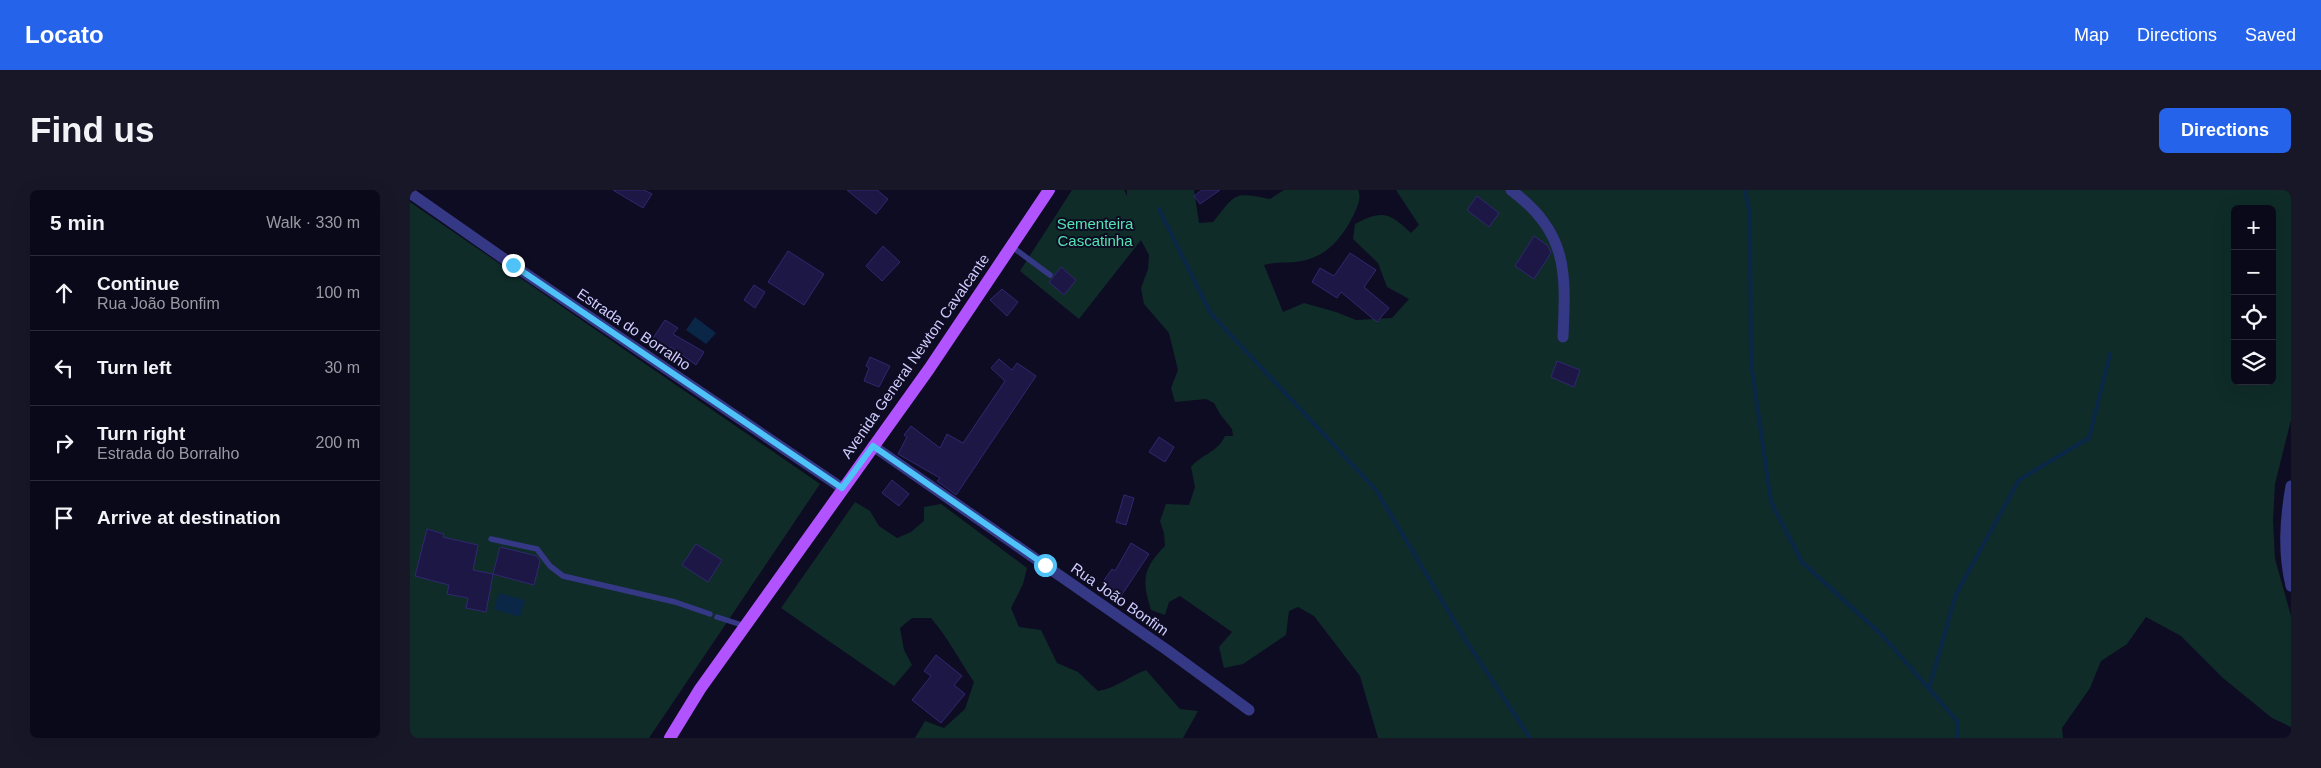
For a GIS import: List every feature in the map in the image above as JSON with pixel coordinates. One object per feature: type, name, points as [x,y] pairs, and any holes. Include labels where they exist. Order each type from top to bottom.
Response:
[{"type":"main road","name":"Avenida General Newton Cavalcante","points":[[670,738],[700,689],[929,369],[1050,190]]},
{"type":"street","points":[[1511,190],[1536,211],[1553,235],[1564,273],[1564,337]]},
{"type":"street","name":"Estrada do Borralho","points":[[410,193],[842,488]]},
{"type":"street","name":"Rua João Bonfim","points":[[873,446],[1167,650],[1249,710]]},
{"type":"street","points":[[2291,486],[2285,520],[2285,543],[2291,586]]},
{"type":"lane","points":[[1011,246],[1050,275]]},
{"type":"lane","points":[[491,539],[537,549],[550,566],[563,576],[674,602],[710,614]]},
{"type":"lane","points":[[717,617],[745,626]]},
{"type":"green space","name":"Sementeira Cascatinha","points":[[1072,190],[1124,190],[1127,196],[1127,190],[1194,190],[1199,223],[1213,222],[1231,200],[1241,195],[1270,199],[1284,190],[1358,190],[1359,200],[1353,216],[1340,237],[1328,249],[1306,260],[1264,265],[1283,312],[1304,303],[1356,320],[1392,318],[1409,299],[1387,287],[1378,263],[1353,239],[1355,224],[1379,215],[1391,217],[1411,233],[1419,225],[1396,190],[2291,190],[2291,420],[2275,484],[2273,521],[2275,559],[2291,616],[2291,727],[2272,718],[2223,678],[2181,636],[2146,617],[2127,644],[2101,661],[2090,688],[2062,728],[2063,738],[1378,738],[1360,676],[1314,616],[1298,607],[1289,611],[1286,635],[1243,664],[1224,668],[1219,647],[1232,632],[1180,596],[1169,602],[1165,615],[1151,610],[1145,583],[1148,569],[1157,554],[1165,546],[1164,533],[1160,521],[1166,504],[1189,505],[1195,487],[1191,467],[1218,446],[1225,436],[1233,436],[1232,429],[1214,403],[1206,399],[1175,402],[1171,388],[1178,370],[1169,333],[1144,304],[1141,288],[1148,269],[1149,255],[1141,240],[1079,319],[1020,271]]},
{"type":"green space","points":[[410,202],[820,484],[649,738],[410,738]]},
{"type":"green space","points":[[855,502],[870,511],[879,526],[897,538],[911,532],[924,521],[924,507],[941,504],[1027,568],[1023,584],[1011,608],[1019,627],[1041,630],[1057,663],[1078,672],[1098,691],[1110,688],[1146,670],[1180,709],[1198,711],[1183,738],[915,738],[925,721],[944,728],[965,709],[974,682],[949,642],[931,618],[912,618],[900,628],[904,650],[912,665],[894,686],[781,608]]},
{"type":"water","points":[[695,317],[716,333],[706,344],[686,330]]},
{"type":"water","points":[[499,593],[525,600],[520,617],[494,609]]},
{"type":"building","points":[[613,190],[644,190],[652,194],[643,208]]},
{"type":"building","points":[[847,190],[877,190],[888,199],[876,214]]},
{"type":"building","points":[[1202,190],[1220,190],[1200,204],[1194,196]]},
{"type":"building","points":[[1477,196],[1499,213],[1489,227],[1467,210]]},
{"type":"building","points":[[1534,236],[1548,246],[1551,253],[1534,279],[1515,266]]},
{"type":"building","points":[[883,246],[900,262],[882,281],[866,266]]},
{"type":"building","points":[[788,251],[824,274],[804,305],[768,282]]},
{"type":"building","points":[[1350,253],[1376,270],[1364,287],[1389,308],[1377,322],[1341,292],[1337,298],[1312,282],[1320,268],[1334,276]]},
{"type":"building","points":[[1061,267],[1076,280],[1064,295],[1049,282]]},
{"type":"building","points":[[754,285],[765,292],[755,308],[744,300]]},
{"type":"building","points":[[1002,289],[1018,302],[1007,316],[990,300]]},
{"type":"building","points":[[665,320],[678,328],[673,334],[704,352],[696,365],[671,347],[663,353],[649,344]]},
{"type":"building","points":[[870,357],[890,366],[879,387],[864,381],[869,368],[866,366]]},
{"type":"building","points":[[999,359],[1012,370],[1017,363],[1036,376],[956,495],[937,481],[940,478],[898,454],[907,437],[904,435],[911,426],[940,448],[947,434],[963,443],[1005,381],[991,368]]},
{"type":"building","points":[[1557,361],[1580,370],[1574,387],[1551,377]]},
{"type":"building","points":[[1159,437],[1174,447],[1165,462],[1149,452]]},
{"type":"building","points":[[892,480],[909,494],[899,506],[882,493]]},
{"type":"building","points":[[1124,495],[1134,498],[1126,525],[1116,522]]},
{"type":"building","points":[[427,529],[444,534],[443,537],[478,545],[473,570],[493,574],[486,612],[466,608],[468,598],[447,594],[449,585],[415,576]]},
{"type":"building","points":[[1131,543],[1149,554],[1121,596],[1102,583],[1112,569],[1115,571]]},
{"type":"building","points":[[696,544],[722,560],[708,582],[682,565]]},
{"type":"building","points":[[500,547],[537,556],[540,561],[534,585],[493,574]]},
{"type":"building","points":[[936,655],[962,676],[954,685],[965,694],[941,723],[912,700],[931,676],[924,671]]},
{"type":"waterway","points":[[1745,190],[1750,215],[1751,363],[1771,502],[1802,562],[1883,636],[1957,721],[1957,738]]},
{"type":"waterway","points":[[1159,209],[1211,314],[1376,490],[1465,639],[1530,738]]},
{"type":"waterway","points":[[1929,689],[1956,594],[2019,480],[2089,438],[2110,354]]},
{"type":"route","points":[[513,265],[842,488],[873,446],[1045,565]]}]
